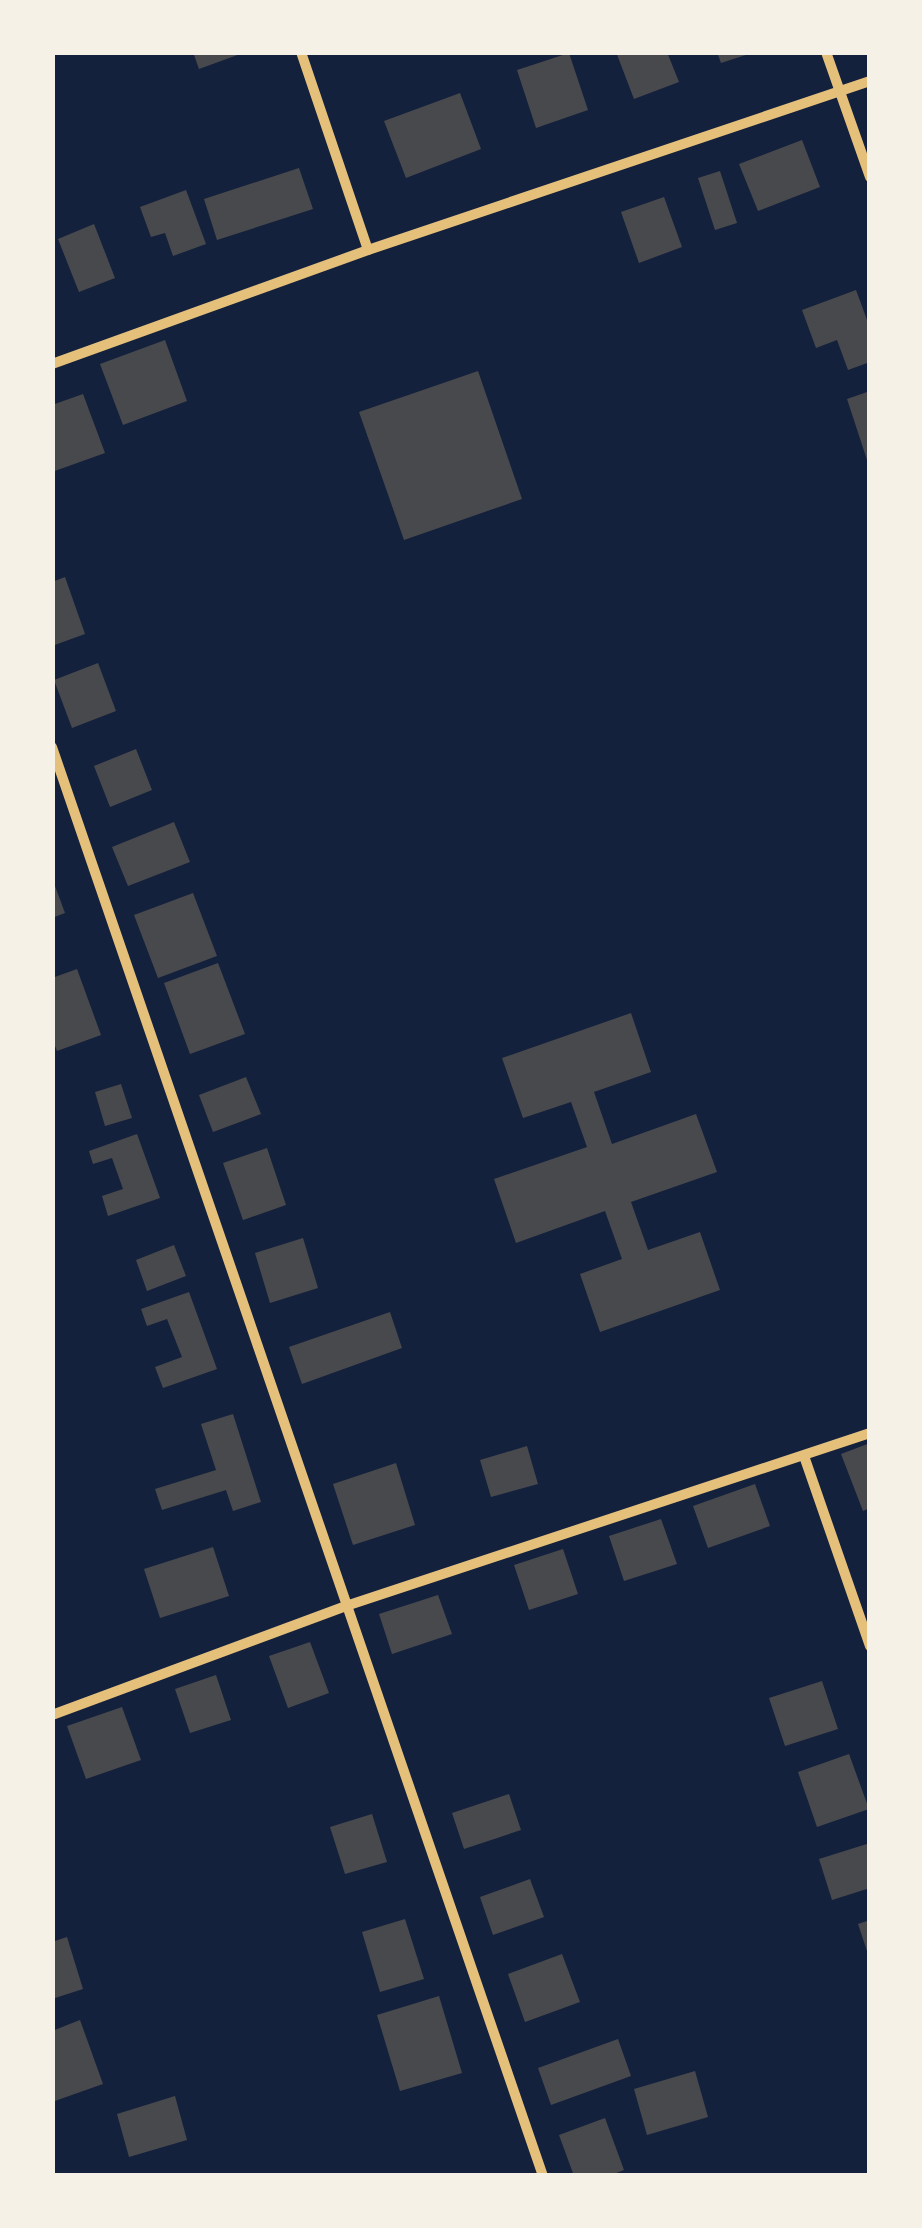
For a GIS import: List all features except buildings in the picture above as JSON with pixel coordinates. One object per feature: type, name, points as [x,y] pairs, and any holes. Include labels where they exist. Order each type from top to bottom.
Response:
[{"type":"street","points":[[300,52],[368,250]]},
{"type":"street","points":[[826,52],[870,177]]},
{"type":"street","points":[[52,364],[368,250],[870,81]]},
{"type":"street","points":[[52,747],[543,2176]]},
{"type":"street","points":[[52,1715],[346,1606],[870,1433]]},
{"type":"street","points":[[804,1456],[870,1646]]}]
